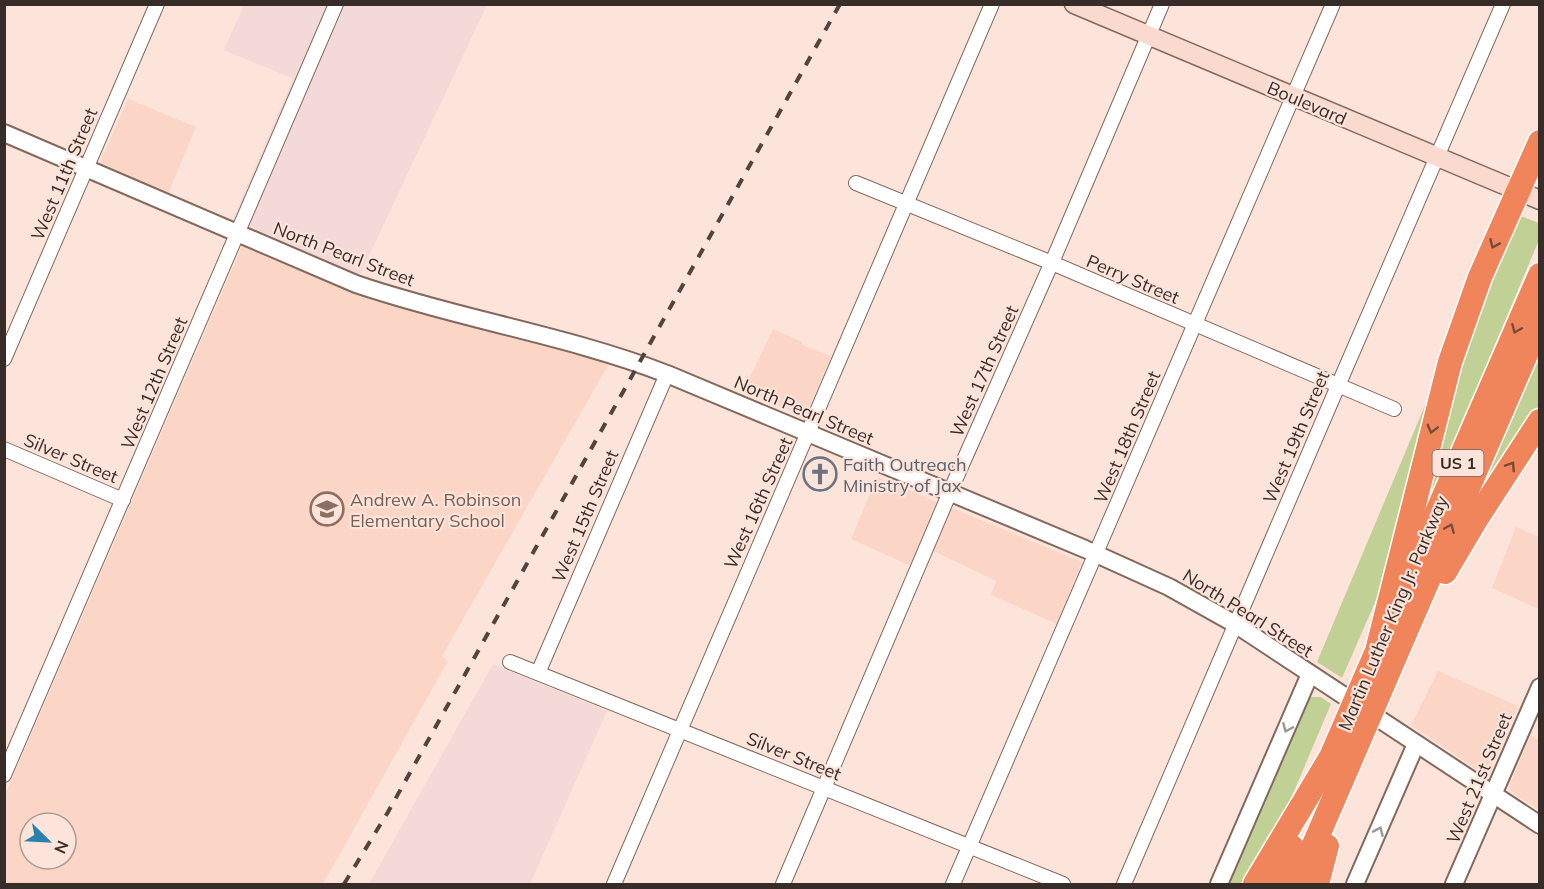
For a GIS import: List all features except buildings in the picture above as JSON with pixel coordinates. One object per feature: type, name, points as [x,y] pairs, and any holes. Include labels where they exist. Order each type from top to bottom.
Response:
[{"type":"highway","points":[[1385,655],[1450,362],[1480,277],[1529,196],[1539,142]]},
{"type":"highway","name":"Martin Luther King Jr. Parkway","points":[[1276,885],[1340,761],[1539,275]]},
{"type":"highway","name":"Martin Luther King Jr. Parkway","points":[[1385,655],[1539,322]]},
{"type":"highway","points":[[1385,655],[1539,421]]},
{"type":"highway","name":"Martin Luther King Jr. Parkway","points":[[1297,885],[1334,799],[1340,761]]},
{"type":"highway","name":"US 1","points":[[1255,885],[1340,761]]},
{"type":"highway","points":[[1317,885],[1332,828],[1334,799]]},
{"type":"main road","name":"Boulevard","points":[[1074,4],[1529,196]]},
{"type":"street","name":"West 11th Street","points":[[4,359],[157,4]]},
{"type":"street","name":"West 12th Street","points":[[6,768],[336,4]]},
{"type":"street","name":"West 16th Street","points":[[614,885],[992,4]]},
{"type":"street","name":"West 17th Street","points":[[783,885],[950,492],[1052,263],[1162,4]]},
{"type":"street","name":"West 18th Street","points":[[953,885],[1333,4]]},
{"type":"street","name":"West 19th Street","points":[[1124,885],[1503,4]]},
{"type":"street","name":"North Pearl Street","points":[[4,133],[356,284],[396,298],[622,357],[1096,554],[1169,587],[1235,624],[1539,825]]},
{"type":"street","name":"Perry Street","points":[[856,183],[1052,263],[1394,409]]},
{"type":"street","name":"West 15th Street","points":[[538,674],[666,374]]},
{"type":"street","name":"Silver Street","points":[[4,449],[123,500]]},
{"type":"street","name":"Silver Street","points":[[510,662],[1063,885]]},
{"type":"street","points":[[1219,885],[1310,674]]},
{"type":"street","name":"West 21st Street","points":[[1454,885],[1539,687]]},
{"type":"street","points":[[1355,885],[1416,744]]},
{"type":"shaded area","points":[[244,5],[487,5],[359,277],[232,221],[293,79],[224,50]]},
{"type":"shaded area","points":[[128,99],[196,127],[168,194],[99,165]]},
{"type":"shaded area","name":"Andrew A. Robinson Elementary School","points":[[242,246],[373,301],[610,362],[442,656],[448,661],[323,884],[5,884],[5,795]]},
{"type":"shaded area","points":[[773,329],[802,342],[802,345],[831,356],[805,417],[744,390]]},
{"type":"shaded area","points":[[877,477],[1082,562],[1057,624],[991,595],[996,581],[921,545],[911,566],[851,539]]},
{"type":"shaded area","points":[[1516,527],[1539,537],[1539,609],[1492,588]]},
{"type":"shaded area","points":[[493,664],[607,711],[530,884],[369,884]]},
{"type":"shaded area","points":[[1438,671],[1518,706],[1487,776],[1411,725]]},
{"type":"shaded area","points":[[1531,735],[1539,741],[1539,810],[1510,789],[1510,784]]},
{"type":"green space","points":[[1518,215],[1539,223],[1539,240],[1411,545],[1466,336]]},
{"type":"green space","points":[[1539,357],[1539,410],[1467,524]]},
{"type":"green space","points":[[1439,372],[1384,582],[1342,678],[1317,662]]},
{"type":"green space","points":[[1311,697],[1321,697],[1331,704],[1274,835],[1247,884],[1224,884],[1307,700]]},
{"type":"railway","points":[[344,884],[388,812],[840,4]]},
{"type":"place","name":"Faith Outreach Ministry of Jax","points":[[820,474]]},
{"type":"place","name":"Andrew A. Robinson Elementary School","points":[[327,509]]}]
